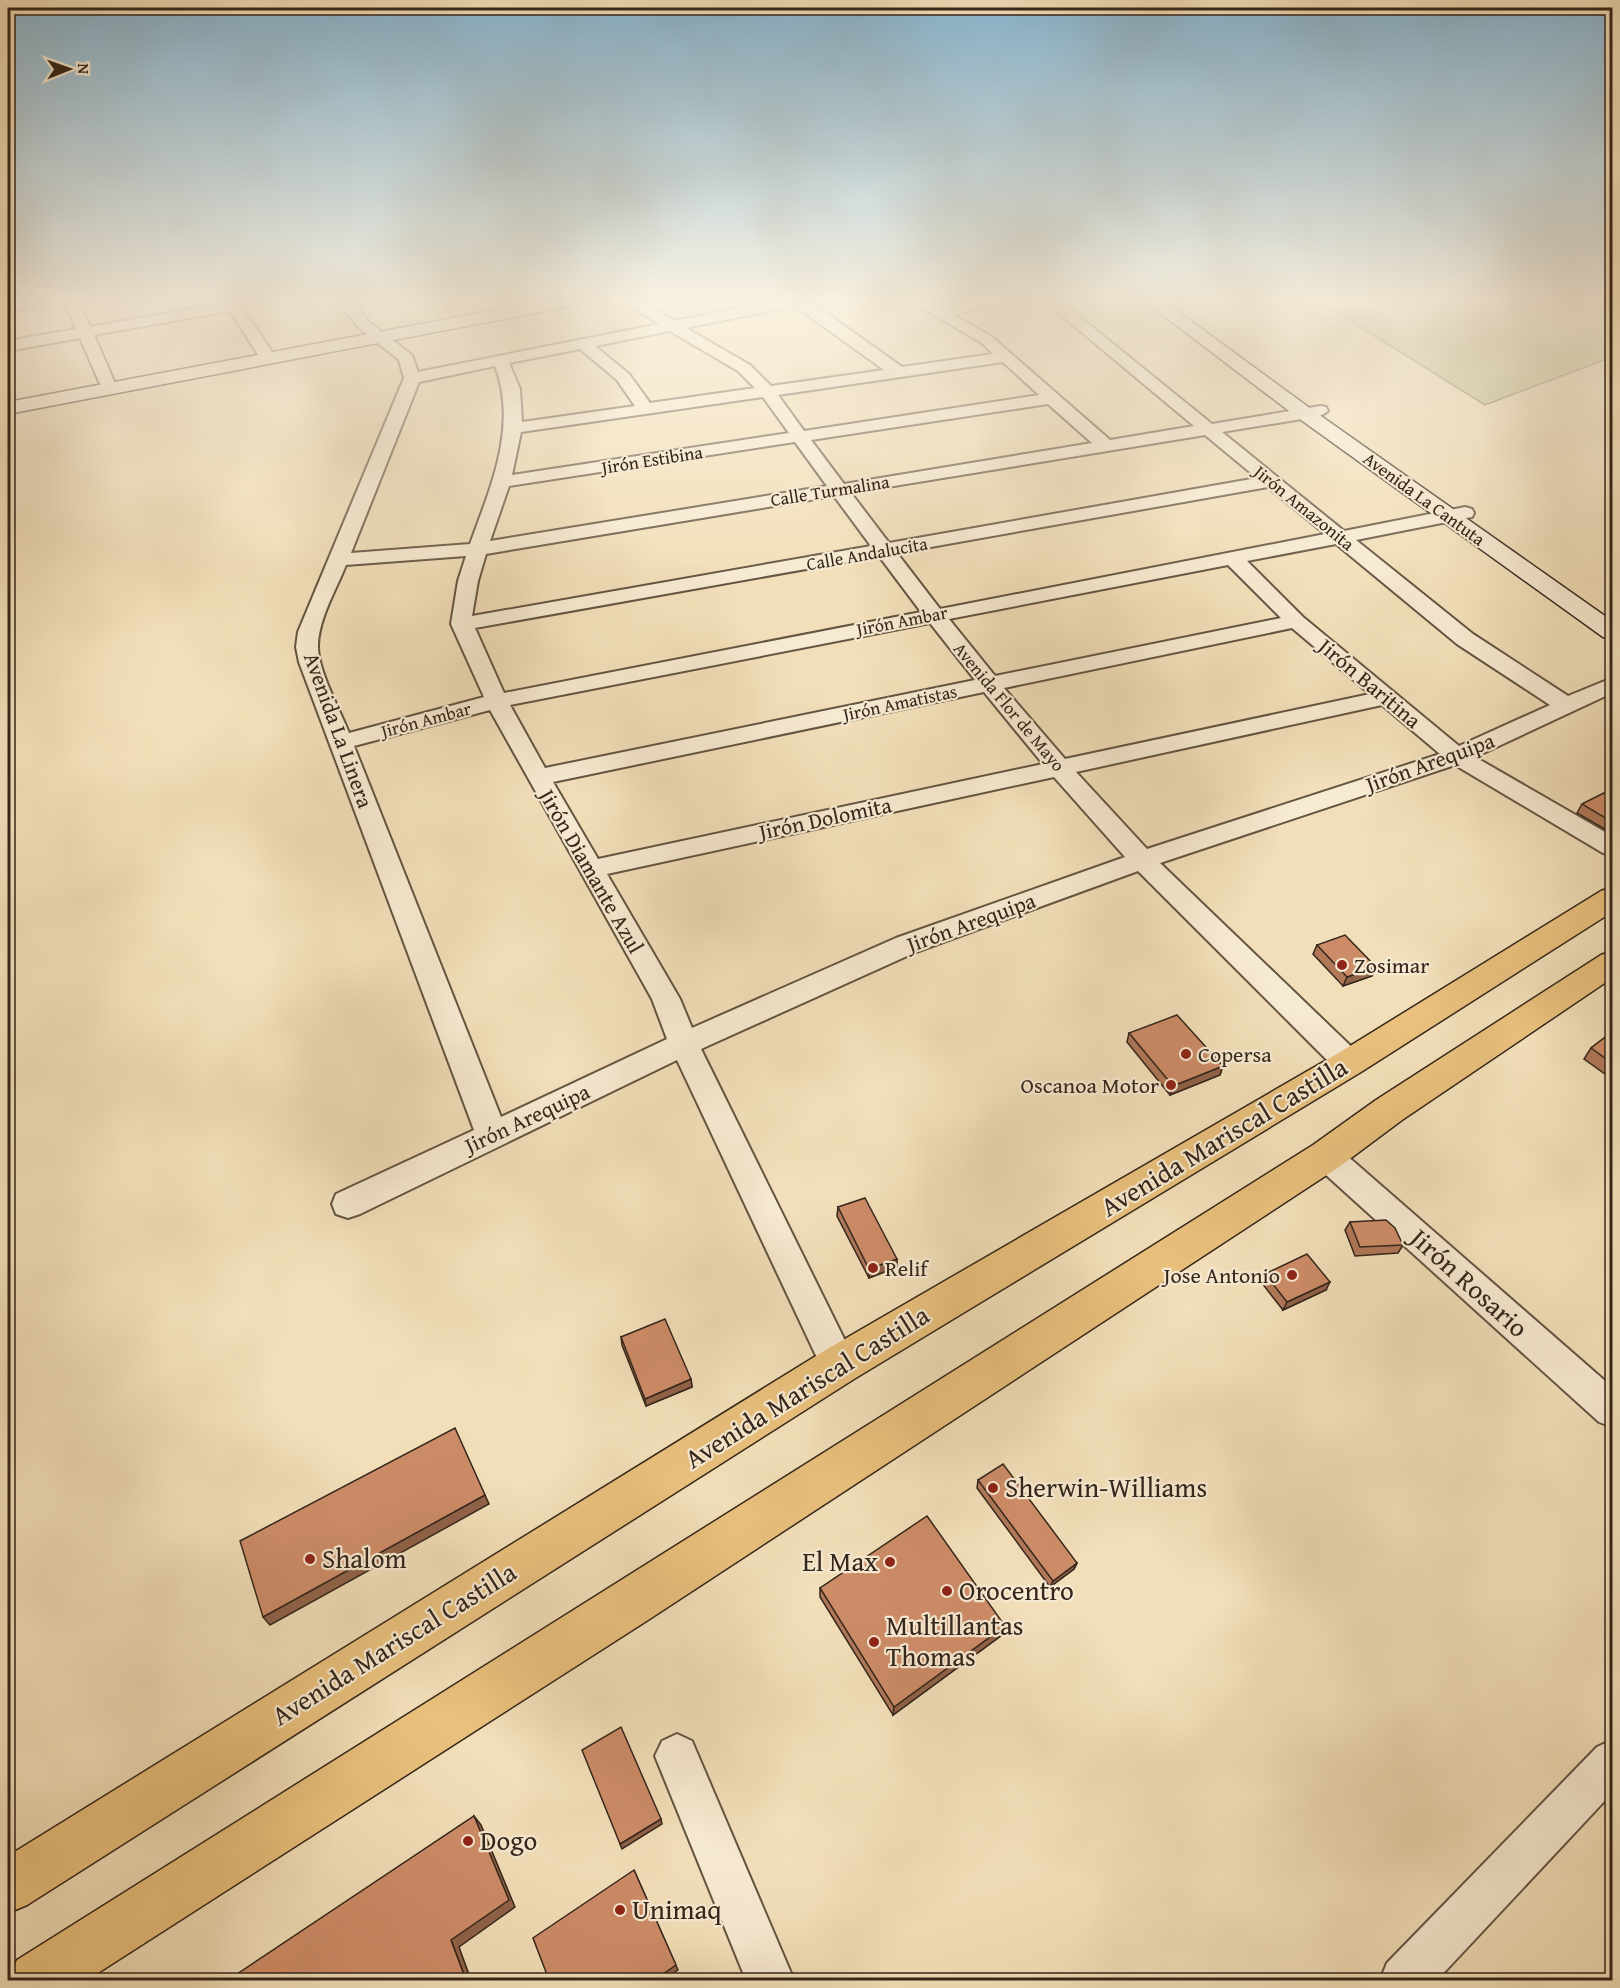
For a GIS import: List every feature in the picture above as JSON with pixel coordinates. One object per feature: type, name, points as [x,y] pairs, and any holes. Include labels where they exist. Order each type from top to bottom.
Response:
[{"type":"highway","name":"Avenida Mariscal Castilla","points":[[8,1886],[839,1365],[1349,1063],[1612,898]]},
{"type":"highway","points":[[37,1980],[641,1597],[1326,1156],[1389,1110],[1612,963]]},
{"type":"main road","points":[[8,399],[50,393]]},
{"type":"main road","points":[[8,408],[71,393]]},
{"type":"main road","name":"Avenida La Cantuta","points":[[1284,393],[1456,514],[1612,632]]},
{"type":"main road","name":"Avenida La Cantuta","points":[[1287,393],[1312,412]]},
{"type":"main road","name":"Avenida La Cantuta","points":[[1456,514],[1612,616]]},
{"type":"street","name":"Avenida La Linera","points":[[406,393],[309,632],[307,647],[309,662],[492,1135]]},
{"type":"street","points":[[462,624],[462,610],[478,549],[501,482],[514,428],[513,393]]},
{"type":"street","points":[[635,393],[645,408]]},
{"type":"street","points":[[514,428],[754,393]]},
{"type":"street","name":"Avenida Flor de Mayo","points":[[768,393],[933,615],[988,685],[1059,768],[1143,860],[1349,1063]]},
{"type":"street","points":[[1046,393],[1106,446]]},
{"type":"street","name":"Jirón Amazonita","points":[[1164,393],[1465,639],[1566,705]]},
{"type":"street","name":"Jirón Estibina","points":[[501,482],[1052,398]]},
{"type":"street","name":"Calle Turmalina","points":[[338,560],[478,549],[1312,412]]},
{"type":"street","name":"Calle Andalucita","points":[[462,624],[886,551],[1272,481]]},
{"type":"street","name":"Jirón Ambar","points":[[341,742],[496,701],[1456,514]]},
{"type":"street","name":"Jirón Baritina","points":[[1232,558],[1296,621],[1457,756],[1612,846]]},
{"type":"street","name":"Jirón Amatistas","points":[[539,777],[1296,621]]},
{"type":"street","name":"Jirón Diamante Azul","points":[[462,624],[496,701],[666,999],[684,1044],[839,1365]]},
{"type":"street","name":"Jirón Arequipa","points":[[348,1204],[684,1044],[906,945],[1143,860],[1457,756],[1612,685]]},
{"type":"street","name":"Jirón Dolomita","points":[[591,869],[1388,696]]},
{"type":"street","name":"Jirón Rosario","points":[[1326,1156],[1612,1410]]},
{"type":"street","points":[[677,1756],[770,1980]]},
{"type":"street","points":[[1404,1980],[1612,1762]]},
{"type":"green space","points":[[1465,393],[1517,393],[1485,405]]},
{"type":"building","points":[[1612,789],[1612,822],[1582,804]]},
{"type":"building","points":[[1345,935],[1376,967],[1347,977],[1317,945]]},
{"type":"building","points":[[1177,1015],[1223,1066],[1173,1086],[1129,1033]]},
{"type":"building","points":[[1612,1032],[1612,1063],[1591,1048]]},
{"type":"building","points":[[865,1198],[897,1259],[869,1269],[838,1207]]},
{"type":"building","points":[[1386,1220],[1395,1228],[1403,1245],[1360,1247],[1350,1222]]},
{"type":"building","points":[[1307,1254],[1330,1282],[1287,1302],[1265,1274]]},
{"type":"building","points":[[665,1319],[691,1379],[645,1399],[621,1337]]},
{"type":"building","points":[[455,1428],[485,1495],[263,1617],[240,1541]]},
{"type":"building","points":[[1003,1464],[1077,1563],[1053,1581],[978,1480]]},
{"type":"building","points":[[927,1516],[1005,1626],[894,1707],[820,1588]]},
{"type":"building","points":[[621,1727],[661,1819],[620,1844],[582,1750]]},
{"type":"building","points":[[474,1816],[509,1900],[451,1940],[466,1980],[228,1980]]},
{"type":"building","name":"Unimaq","points":[[634,1870],[676,1965],[654,1980],[549,1980],[533,1938]]},
{"type":"place","name":"Zosimar","points":[[1342,965]]},
{"type":"place","name":"Copersa","points":[[1186,1054]]},
{"type":"place","name":"Oscanoa Motor","points":[[1171,1085]]},
{"type":"place","name":"Relif","points":[[873,1268]]},
{"type":"place","name":"Jose Antonio","points":[[1292,1275]]},
{"type":"place","name":"Sherwin-Williams","points":[[993,1488]]},
{"type":"place","name":"Shalom","points":[[310,1559]]},
{"type":"place","name":"El Max","points":[[890,1562]]},
{"type":"place","name":"Orocentro","points":[[947,1591]]},
{"type":"place","name":"Multillantas Thomas","points":[[874,1642]]},
{"type":"place","name":"Dogo","points":[[468,1841]]},
{"type":"place","name":"Unimaq","points":[[620,1910]]}]
